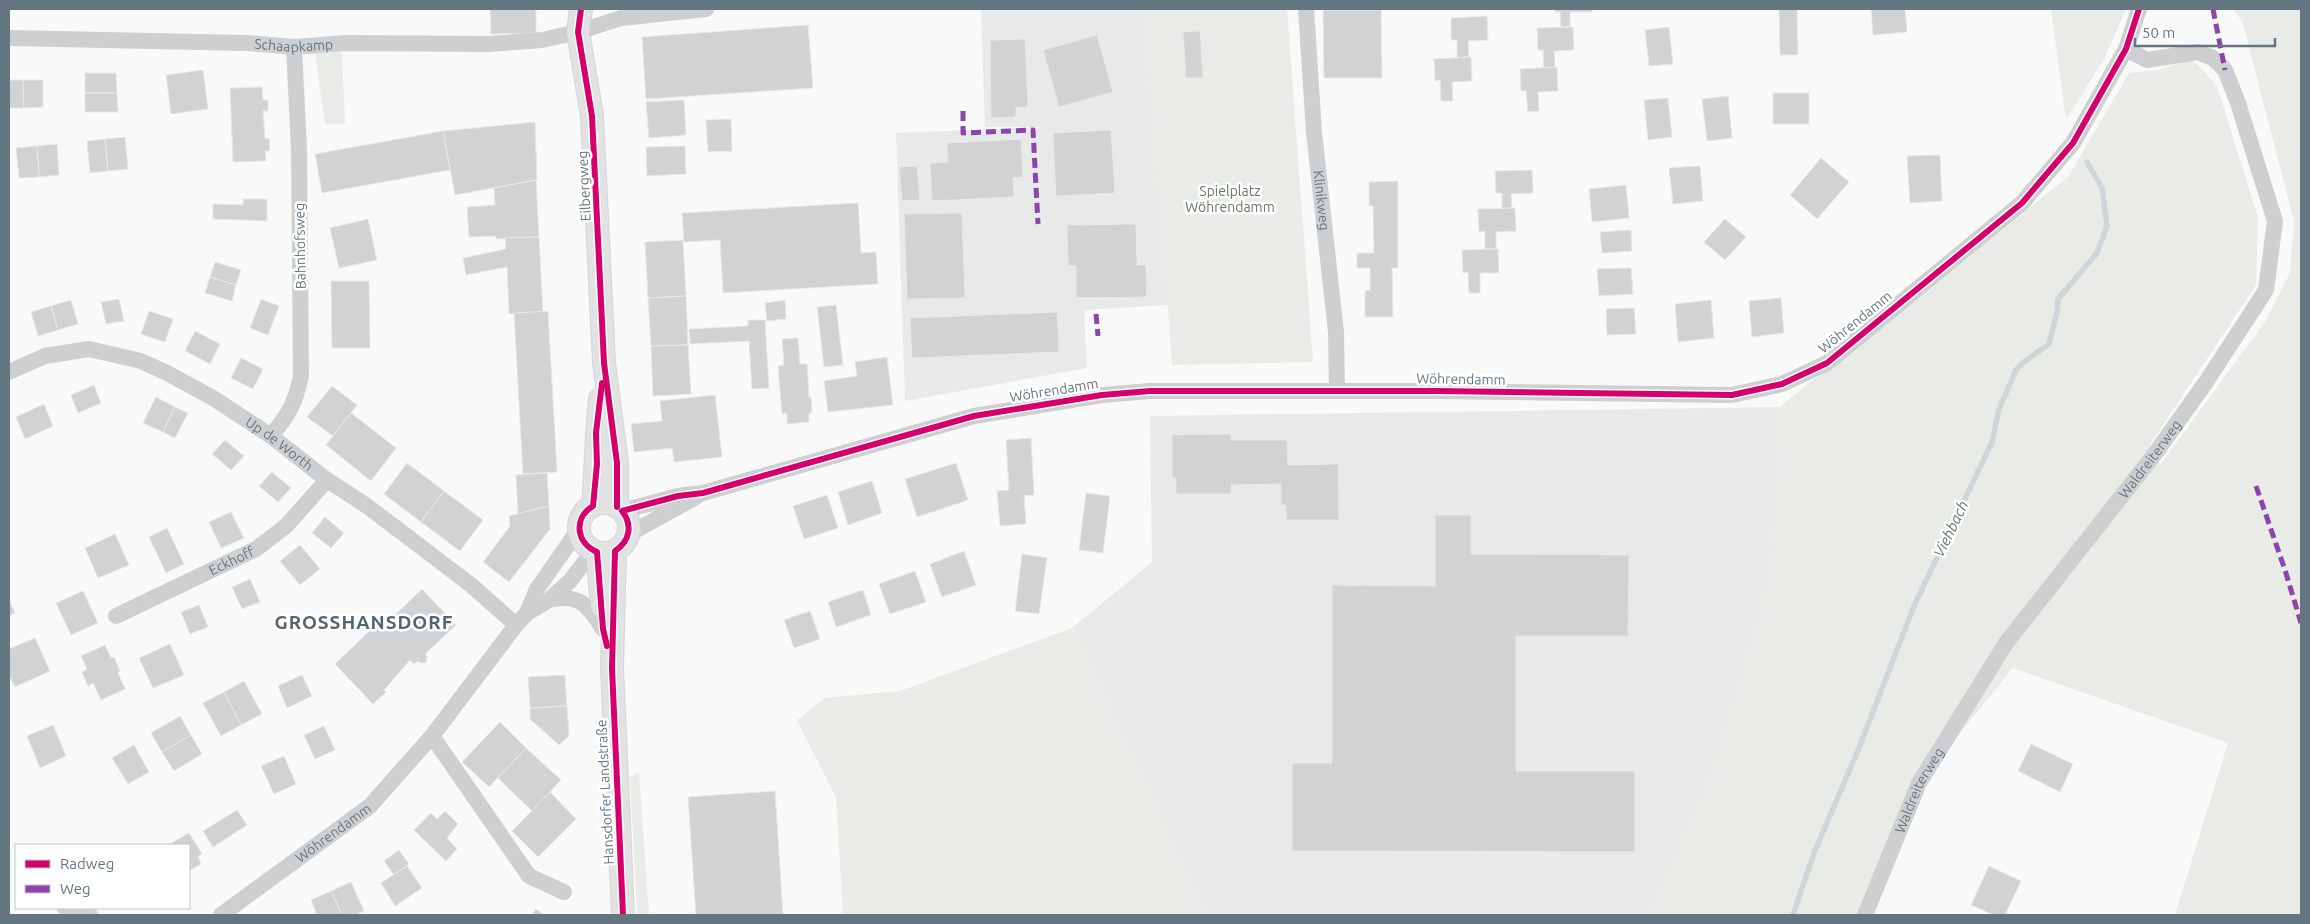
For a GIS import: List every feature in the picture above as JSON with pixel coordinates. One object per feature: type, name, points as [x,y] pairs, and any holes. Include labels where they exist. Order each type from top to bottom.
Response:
[{"type":"main road","name":"Eilbergweg","points":[[581,9],[578,32],[592,116],[604,363],[620,509]]},
{"type":"main road","name":"Eilbergweg","points":[[593,506],[597,464],[596,433],[604,363]]},
{"type":"main road","name":"Wöhrendamm","points":[[579,529],[581,518],[593,506],[606,503],[620,509]]},
{"type":"main road","points":[[579,529],[583,542],[608,547],[628,521],[620,509]]},
{"type":"main road","name":"Hansdorfer Landstraße","points":[[608,547],[604,628],[612,668]]},
{"type":"main road","name":"Hansdorfer Landstraße","points":[[608,547],[623,915]]},
{"type":"street","name":"Schaapkamp","points":[[9,38],[247,43],[294,47],[347,43],[524,42],[578,32],[621,18],[706,9]]},
{"type":"street","name":"Klinikweg","points":[[1306,9],[1314,132],[1336,332],[1337,391]]},
{"type":"street","name":"Wöhrendamm","points":[[620,509],[678,496],[703,493],[974,416],[1062,400],[1150,391],[1438,391],[1732,395],[1782,384],[1827,363],[2022,202],[2073,143],[2126,49],[2139,9]]},
{"type":"street","name":"Bahnhofsweg","points":[[271,436],[288,416],[296,400],[301,376],[299,150],[294,47]]},
{"type":"street","name":"Waldreiterweg","points":[[1865,915],[1919,783],[2006,643],[2154,455],[2206,382],[2266,290],[2275,221],[2238,103],[2225,70],[2213,58],[2198,52],[2147,60],[2126,49]]},
{"type":"street","name":"Up de Worth","points":[[9,372],[45,356],[88,349],[132,359],[167,373],[214,398],[271,436],[327,480],[367,506],[471,585],[516,625]]},
{"type":"street","name":"Eckhoff","points":[[116,616],[256,549],[286,526],[327,480]]},
{"type":"street","name":"Wöhrendamm","points":[[221,915],[370,806],[432,736],[527,613],[549,600],[608,547],[703,493]]},
{"type":"street","name":"Wöhrendamm","points":[[527,613],[538,589],[579,529]]},
{"type":"street","points":[[549,600],[564,597],[585,604],[604,628]]},
{"type":"street","points":[[432,736],[529,876],[564,892]]},
{"type":"shaded area","points":[[1146,9],[1168,305],[1084,310],[1087,368],[905,401],[896,133],[1046,127],[985,127],[981,10]]},
{"type":"shaded area","points":[[1780,407],[1774,574],[1715,771],[1652,915],[1204,915],[1072,628],[1152,562],[1150,416]]},
{"type":"green space","name":"Spielplatz Wöhrendamm","points":[[1146,9],[1287,9],[1313,362],[1172,365]]},
{"type":"green space","points":[[2051,9],[2126,9],[2104,59],[2066,120]]},
{"type":"green space","points":[[2233,9],[2301,9],[2301,915],[2175,915],[2228,743],[2013,668],[1919,783],[1865,915],[1652,915],[1715,771],[1774,574],[1780,407],[1810,382],[1845,358],[2069,176],[2129,73],[2159,70],[2192,59],[2217,86],[2258,218],[2256,285],[2149,446],[2160,465],[2265,322],[2290,273],[2294,222],[2243,23]]},
{"type":"green space","points":[[342,52],[345,124],[325,124],[315,53]]},
{"type":"green space","points":[[1072,628],[1204,915],[843,915],[836,797],[797,720],[825,698],[900,691]]},
{"type":"green space","points":[[639,772],[649,915],[637,915],[630,777]]},
{"type":"building","points":[[490,9],[536,9],[536,33],[491,34]]},
{"type":"building","points":[[1555,9],[1592,9],[1592,12],[1570,12],[1570,26],[1561,27],[1560,12],[1555,12]]},
{"type":"building","points":[[1779,9],[1797,9],[1798,55],[1780,55]]},
{"type":"building","points":[[1871,9],[1905,9],[1907,32],[1873,35]]},
{"type":"building","points":[[1323,10],[1381,10],[1382,78],[1324,78]]},
{"type":"building","points":[[1487,16],[1488,40],[1468,41],[1469,57],[1457,58],[1457,40],[1451,40],[1451,18]]},
{"type":"building","points":[[808,25],[813,88],[646,99],[642,37]]},
{"type":"building","points":[[1573,27],[1574,50],[1554,51],[1555,67],[1544,68],[1543,50],[1538,50],[1537,28]]},
{"type":"building","points":[[1669,27],[1673,64],[1649,66],[1645,30]]},
{"type":"building","points":[[1200,31],[1203,78],[1186,78],[1183,32]]},
{"type":"building","points":[[1097,35],[1113,92],[1059,107],[1043,50]]},
{"type":"building","points":[[1025,39],[1028,107],[1016,108],[1016,117],[991,118],[990,40]]},
{"type":"building","points":[[1471,57],[1472,81],[1452,82],[1453,101],[1441,101],[1440,80],[1435,81],[1434,59]]},
{"type":"building","points":[[1557,67],[1558,91],[1538,92],[1539,111],[1528,112],[1526,91],[1521,91],[1520,69]]},
{"type":"building","points":[[203,70],[208,109],[171,114],[166,75]]},
{"type":"building","points":[[85,73],[116,73],[117,93],[85,93]]},
{"type":"building","points":[[9,80],[23,80],[24,108],[9,108]]},
{"type":"building","points":[[23,80],[43,80],[43,107],[24,108]]},
{"type":"building","points":[[262,87],[263,100],[268,100],[268,111],[263,111],[265,139],[269,138],[270,151],[265,151],[266,161],[233,162],[230,88]]},
{"type":"building","points":[[85,93],[117,93],[118,112],[85,112]]},
{"type":"building","points":[[1773,93],[1809,93],[1809,124],[1773,124]]},
{"type":"building","points":[[1728,96],[1732,138],[1707,141],[1702,99]]},
{"type":"building","points":[[1668,98],[1672,137],[1648,140],[1644,100]]},
{"type":"building","points":[[684,100],[686,135],[649,138],[646,102]]},
{"type":"building","points":[[731,119],[732,151],[708,152],[706,120]]},
{"type":"building","points":[[535,122],[537,180],[455,195],[443,131]]},
{"type":"building","points":[[1111,130],[1115,193],[1056,196],[1053,133]]},
{"type":"building","points":[[443,131],[450,170],[322,193],[315,154]]},
{"type":"building","points":[[125,137],[128,169],[108,171],[105,139]]},
{"type":"building","points":[[105,139],[108,171],[90,173],[87,141]]},
{"type":"building","points":[[1021,139],[1023,177],[1013,178],[1014,197],[932,201],[930,163],[948,162],[947,143]]},
{"type":"building","points":[[57,144],[59,175],[39,177],[37,146]]},
{"type":"building","points":[[37,146],[39,177],[19,178],[16,148]]},
{"type":"building","points":[[685,146],[686,174],[647,176],[646,147]]},
{"type":"building","points":[[1940,155],[1942,201],[1910,203],[1907,156]]},
{"type":"building","points":[[1821,158],[1849,182],[1817,219],[1790,195]]},
{"type":"building","points":[[917,166],[920,200],[902,201],[899,167]]},
{"type":"building","points":[[1700,166],[1703,201],[1673,204],[1669,168]]},
{"type":"building","points":[[1532,170],[1533,193],[1511,194],[1512,208],[1502,208],[1502,193],[1496,193],[1495,171]]},
{"type":"building","points":[[536,180],[539,237],[496,239],[496,236],[469,237],[467,207],[495,205],[494,188]]},
{"type":"building","points":[[1398,181],[1398,268],[1392,268],[1393,317],[1365,317],[1365,291],[1370,290],[1370,268],[1357,268],[1357,253],[1374,253],[1373,206],[1369,206],[1369,182]]},
{"type":"building","points":[[1626,185],[1629,218],[1592,222],[1589,189]]},
{"type":"building","points":[[243,199],[267,199],[267,221],[213,219],[213,204],[243,205]]},
{"type":"building","points":[[858,203],[861,253],[876,252],[878,284],[723,293],[720,240],[684,242],[682,213]]},
{"type":"building","points":[[1515,208],[1516,231],[1496,232],[1496,249],[1485,249],[1485,231],[1479,232],[1478,209]]},
{"type":"building","points":[[962,213],[965,298],[907,299],[904,214]]},
{"type":"building","points":[[368,219],[377,260],[339,268],[330,228]]},
{"type":"building","points":[[1725,219],[1746,237],[1725,260],[1704,242]]},
{"type":"building","points":[[1136,224],[1137,265],[1146,265],[1147,297],[1076,298],[1076,266],[1068,266],[1067,225]]},
{"type":"building","points":[[1631,230],[1632,251],[1602,253],[1600,232]]},
{"type":"building","points":[[539,237],[543,312],[509,314],[507,267],[466,275],[463,258],[506,249],[505,238]]},
{"type":"building","points":[[683,240],[686,296],[648,298],[645,242]]},
{"type":"building","points":[[1498,249],[1499,273],[1480,273],[1480,293],[1469,293],[1468,272],[1463,273],[1462,250]]},
{"type":"building","points":[[215,262],[241,270],[236,285],[210,277]]},
{"type":"building","points":[[1631,268],[1633,294],[1599,296],[1597,269]]},
{"type":"building","points":[[210,277],[236,285],[232,301],[205,293]]},
{"type":"building","points":[[331,281],[369,281],[370,348],[332,348]]},
{"type":"building","points":[[686,296],[688,345],[651,346],[648,298]]},
{"type":"building","points":[[1781,298],[1784,333],[1752,337],[1749,301]]},
{"type":"building","points":[[119,299],[124,321],[106,324],[101,302]]},
{"type":"building","points":[[261,299],[279,306],[268,335],[250,328]]},
{"type":"building","points":[[71,300],[78,324],[58,330],[51,306]]},
{"type":"building","points":[[785,300],[786,319],[767,321],[765,303]]},
{"type":"building","points":[[1711,300],[1714,338],[1678,342],[1675,304]]},
{"type":"building","points":[[836,305],[843,365],[824,367],[817,307]]},
{"type":"building","points":[[51,306],[58,330],[38,336],[31,312]]},
{"type":"building","points":[[1634,308],[1636,334],[1607,335],[1606,309]]},
{"type":"building","points":[[149,311],[173,319],[165,342],[141,334]]},
{"type":"building","points":[[548,311],[557,472],[523,474],[514,313]]},
{"type":"building","points":[[1057,312],[1059,352],[912,358],[910,318]]},
{"type":"building","points":[[748,320],[765,320],[769,388],[752,389],[749,341],[690,344],[689,329],[748,326]]},
{"type":"building","points":[[195,331],[220,344],[210,364],[185,351]]},
{"type":"building","points":[[798,338],[800,364],[807,364],[812,413],[809,413],[809,422],[787,424],[787,413],[782,414],[778,366],[784,365],[782,339]]},
{"type":"building","points":[[688,345],[691,394],[653,396],[651,346]]},
{"type":"building","points":[[887,357],[893,405],[828,412],[824,381],[857,376],[855,362]]},
{"type":"building","points":[[241,358],[263,369],[253,389],[231,378]]},
{"type":"building","points":[[94,385],[101,403],[78,413],[71,395]]},
{"type":"building","points":[[332,386],[357,405],[333,436],[307,417]]},
{"type":"building","points":[[715,395],[722,457],[674,462],[672,448],[634,452],[631,424],[662,421],[660,401]]},
{"type":"building","points":[[156,397],[175,407],[163,432],[143,423]]},
{"type":"building","points":[[44,404],[53,426],[25,439],[16,417]]},
{"type":"building","points":[[175,407],[188,413],[175,438],[163,432]]},
{"type":"building","points":[[351,413],[396,448],[371,481],[326,445]]},
{"type":"building","points":[[1231,434],[1231,440],[1287,440],[1288,465],[1338,464],[1339,520],[1286,520],[1286,505],[1281,505],[1281,484],[1231,485],[1231,494],[1176,494],[1176,478],[1172,478],[1172,435]]},
{"type":"building","points":[[1031,438],[1034,495],[1024,496],[1026,524],[1000,526],[997,491],[1009,490],[1006,440]]},
{"type":"building","points":[[225,440],[244,456],[231,470],[212,454]]},
{"type":"building","points":[[407,463],[444,491],[421,522],[384,494]]},
{"type":"building","points":[[956,463],[968,500],[917,517],[905,479]]},
{"type":"building","points":[[272,472],[291,488],[278,502],[259,486]]},
{"type":"building","points":[[547,473],[549,506],[518,514],[516,475]]},
{"type":"building","points":[[872,481],[882,513],[848,525],[838,492]]},
{"type":"building","points":[[444,491],[483,520],[460,551],[421,522]]},
{"type":"building","points":[[1086,493],[1110,496],[1103,553],[1079,550]]},
{"type":"building","points":[[827,495],[838,528],[804,539],[793,506]]},
{"type":"building","points":[[549,506],[550,529],[509,582],[483,562],[510,526],[509,516]]},
{"type":"building","points":[[231,512],[244,538],[221,548],[209,522]]},
{"type":"building","points":[[1435,515],[1471,515],[1471,554],[1629,555],[1628,636],[1516,636],[1516,771],[1635,771],[1635,852],[1292,851],[1292,763],[1332,763],[1332,585],[1435,586]]},
{"type":"building","points":[[325,517],[344,533],[331,548],[312,533]]},
{"type":"building","points":[[167,528],[184,564],[166,573],[149,537]]},
{"type":"building","points":[[115,534],[129,565],[98,578],[85,548]]},
{"type":"building","points":[[300,545],[320,569],[300,585],[280,561]]},
{"type":"building","points":[[964,551],[976,585],[942,597],[930,564]]},
{"type":"building","points":[[1022,554],[1047,558],[1039,614],[1015,611]]},
{"type":"building","points":[[915,571],[926,602],[890,614],[879,584]]},
{"type":"building","points":[[250,579],[260,602],[242,609],[232,587]]},
{"type":"building","points":[[422,589],[456,625],[425,654],[427,657],[426,663],[418,661],[414,664],[410,660],[384,690],[386,692],[373,704],[335,664],[379,622],[380,624],[390,614],[393,617]]},
{"type":"building","points":[[863,590],[871,615],[836,627],[828,602]]},
{"type":"building","points":[[83,591],[98,623],[71,635],[56,603]]},
{"type":"building","points":[[9,600],[15,613],[9,616]]},
{"type":"building","points":[[199,605],[208,627],[190,634],[181,612]]},
{"type":"building","points":[[810,611],[820,639],[794,648],[784,620]]},
{"type":"building","points":[[35,638],[50,671],[15,687],[9,675],[9,649]]},
{"type":"building","points":[[170,644],[184,675],[153,688],[139,658]]},
{"type":"building","points":[[105,645],[111,658],[114,657],[125,689],[101,700],[93,683],[88,686],[82,672],[87,669],[81,656]]},
{"type":"building","points":[[302,675],[312,696],[287,708],[278,686]]},
{"type":"building","points":[[565,675],[567,706],[530,708],[528,677]]},
{"type":"building","points":[[244,681],[262,714],[241,725],[224,692]]},
{"type":"building","points":[[224,692],[241,725],[221,736],[203,703]]},
{"type":"building","points":[[567,706],[569,736],[559,745],[530,719],[530,708]]},
{"type":"building","points":[[180,716],[191,735],[162,752],[151,733]]},
{"type":"building","points":[[500,722],[526,748],[489,787],[462,762]]},
{"type":"building","points":[[53,725],[66,756],[40,768],[27,736]]},
{"type":"building","points":[[324,726],[335,750],[315,759],[304,735]]},
{"type":"building","points":[[191,735],[202,754],[174,771],[162,752]]},
{"type":"building","points":[[2031,744],[2073,764],[2060,792],[2018,771]]},
{"type":"building","points":[[134,745],[149,772],[128,784],[112,758]]},
{"type":"building","points":[[526,748],[561,780],[532,811],[498,778]]},
{"type":"building","points":[[284,756],[296,784],[274,794],[261,766]]},
{"type":"building","points":[[775,791],[783,915],[696,915],[688,797]]},
{"type":"building","points":[[550,792],[576,819],[538,857],[512,831]]},
{"type":"building","points":[[237,810],[247,825],[213,847],[203,831]]},
{"type":"building","points":[[445,811],[458,824],[447,838],[457,849],[446,861],[414,830],[431,813],[437,819]]},
{"type":"building","points":[[189,833],[202,854],[198,857],[201,864],[190,870],[190,844],[170,844]]},
{"type":"building","points":[[399,850],[409,864],[394,875],[384,861]]},
{"type":"building","points":[[407,866],[422,888],[395,906],[381,883]]},
{"type":"building","points":[[1989,866],[2021,881],[2005,915],[1994,915],[1971,905]]},
{"type":"building","points":[[351,882],[364,911],[355,915],[342,915],[331,891]]},
{"type":"building","points":[[331,891],[342,915],[317,915],[311,900]]},
{"type":"building","points":[[57,909],[96,909],[99,915],[60,915]]},
{"type":"building","points":[[536,909],[544,915],[532,915]]},
{"type":"waterway","name":"Viehbach","points":[[1793,915],[1814,853],[1859,748],[1914,606],[1992,442],[1999,409],[2016,370],[2049,344],[2057,312],[2058,299],[2097,253],[2107,226],[2102,188],[2087,162]]},
{"type":"marked path","points":[[2213,9],[2225,70]]},
{"type":"marked path","points":[[963,111],[963,133],[1033,130],[1038,224]]},
{"type":"marked path","points":[[1096,314],[1098,336]]},
{"type":"marked path","points":[[2256,486],[2301,623]]},
{"type":"cycle path","points":[[581,9],[578,32],[592,116],[604,363],[617,463],[617,507]]},
{"type":"cycle path","points":[[623,915],[612,668],[615,551],[627,538],[629,527],[622,511],[678,496],[703,493],[974,416],[1102,395],[1150,391],[1438,391],[1732,395],[1782,384],[1827,363],[2022,203],[2073,143],[2126,49],[2139,9]]},
{"type":"cycle path","points":[[602,383],[596,433],[597,464],[593,506],[582,517],[580,530],[581,537],[585,543],[597,552],[603,629],[607,646]]},
{"type":"district","name":"GROSSHANSDORF","points":[[364,622]]}]
